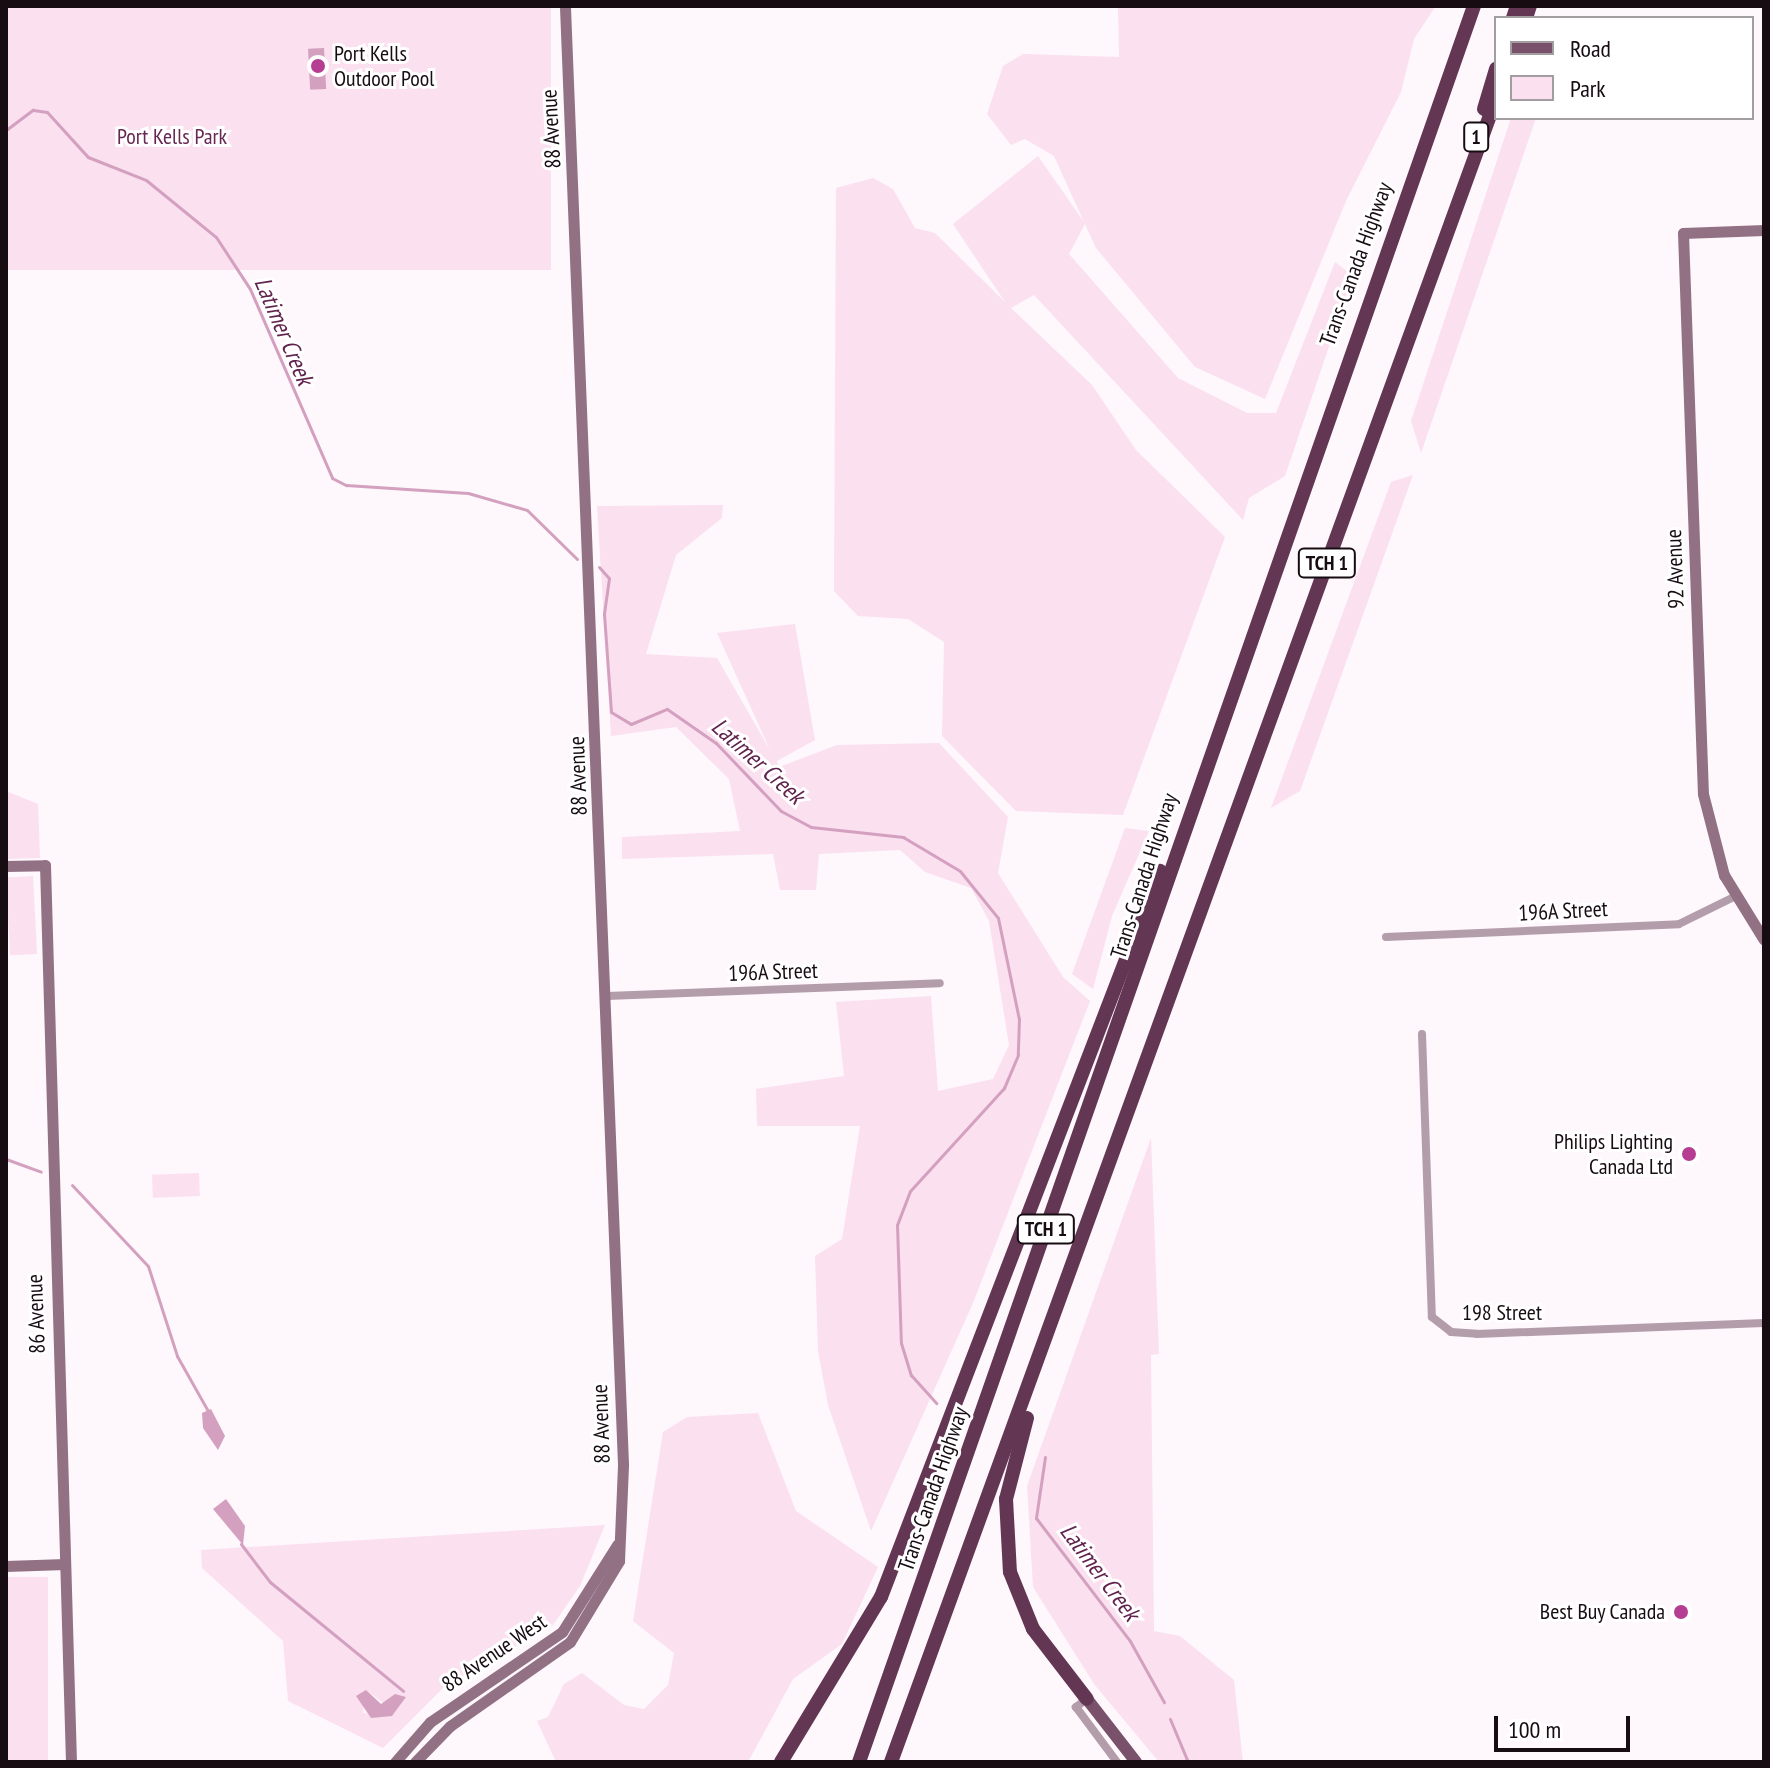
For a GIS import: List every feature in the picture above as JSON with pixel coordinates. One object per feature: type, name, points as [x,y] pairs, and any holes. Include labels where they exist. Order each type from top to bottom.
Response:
[{"type":"highway","name":"Trans-Canada Highway","points":[[859,1762],[1200,779],[1474,6]]},
{"type":"highway","name":"1","points":[[1457,205],[1494,76]]},
{"type":"highway","name":"TCH 1","points":[[891,1762],[1069,1280],[1494,104]]},
{"type":"highway","points":[[781,1762],[809,1724],[865,1631],[899,1554],[1200,779]]},
{"type":"highway","points":[[1069,1280],[1012,1466],[1004,1524],[1025,1614],[1082,1703]]},
{"type":"highway","points":[[795,1762],[809,1724]]},
{"type":"main road","name":"88 Avenue","points":[[565,6],[607,996],[623,1464],[617,1545]]},
{"type":"main road","name":"92 Avenue","points":[[1764,230],[1683,233],[1703,794],[1713,849],[1736,896],[1764,940]]},
{"type":"main road","name":"86 Avenue","points":[[6,866],[45,865],[71,1762]]},
{"type":"main road","name":"88 Avenue West","points":[[395,1762],[430,1722],[562,1632],[617,1545]]},
{"type":"main road","name":"88 Avenue West","points":[[415,1762],[450,1726],[547,1661],[587,1624],[612,1580],[617,1545]]},
{"type":"main road","points":[[6,1566],[65,1564]]},
{"type":"main road","points":[[1082,1703],[1136,1762]]},
{"type":"street","name":"196A Street","points":[[1386,937],[1679,924],[1736,896]]},
{"type":"street","name":"196A Street","points":[[607,996],[940,983]]},
{"type":"street","name":"198 Street","points":[[1422,1034],[1432,1317],[1451,1332],[1477,1334],[1764,1323]]},
{"type":"street","points":[[1082,1703],[1117,1762]]},
{"type":"green space","name":"Port Kells Park","points":[[6,6],[551,6],[551,270],[6,270]]},
{"type":"green space","points":[[1118,6],[1435,7],[1414,39],[1401,92],[1346,201],[1265,399],[1195,367],[1096,248],[1085,224],[1069,254],[1178,378],[1247,413],[1276,413],[1335,262],[1353,276],[1285,476],[1249,498],[1243,520],[1034,295],[1011,308],[1092,385],[1136,450],[1225,537],[1123,815],[1016,811],[942,736],[944,642],[908,619],[858,616],[834,591],[836,188],[873,178],[893,189],[915,228],[935,233],[1005,302],[953,224],[1038,156],[1084,222],[1054,156],[1025,139],[1011,145],[987,114],[1003,66],[1023,54],[1119,57]]},
{"type":"green space","points":[[1510,120],[1535,120],[1421,453],[1411,421]]},
{"type":"green space","points":[[1413,475],[1300,791],[1271,808],[1391,482]]},
{"type":"green space","points":[[723,505],[722,518],[676,555],[646,654],[717,658],[770,750],[717,633],[795,624],[815,740],[777,761],[779,767],[837,745],[939,743],[1008,817],[998,873],[1063,977],[1090,1001],[973,1303],[871,1531],[828,1405],[818,1351],[815,1256],[842,1239],[860,1126],[757,1126],[756,1089],[844,1076],[836,1002],[931,996],[938,1091],[993,1079],[1009,1045],[989,921],[971,888],[925,872],[900,850],[819,854],[816,890],[780,890],[773,854],[622,859],[622,837],[740,831],[729,779],[676,727],[611,736],[597,506]]},
{"type":"green space","points":[[6,791],[38,804],[40,858],[6,859]]},
{"type":"green space","points":[[1125,828],[1149,831],[1112,916],[1093,989],[1072,974]]},
{"type":"green space","points":[[33,876],[37,954],[10,955],[6,877]]},
{"type":"green space","points":[[1151,1138],[1159,1354],[1151,1355],[1154,1631],[1180,1636],[1234,1680],[1243,1762],[1159,1762],[1094,1684],[1033,1587],[1027,1486]]},
{"type":"green space","points":[[199,1173],[200,1196],[153,1198],[152,1175]]},
{"type":"green space","points":[[758,1413],[796,1511],[878,1567],[842,1644],[793,1679],[748,1762],[556,1762],[537,1721],[548,1717],[564,1684],[582,1673],[624,1705],[644,1709],[668,1685],[674,1653],[633,1621],[663,1432],[687,1417]]},
{"type":"green space","points":[[605,1525],[580,1586],[553,1625],[443,1688],[383,1748],[288,1701],[283,1641],[202,1568],[201,1550]],"holes":[[[366,1690],[385,1704],[392,1716],[363,1713]]]},
{"type":"green space","points":[[6,1577],[48,1577],[48,1762],[6,1762]]},
{"type":"shaded area","points":[[324,48],[326,89],[310,90],[308,49]]},
{"type":"shaded area","points":[[211,1409],[225,1436],[218,1450],[203,1428],[202,1413]]},
{"type":"shaded area","points":[[226,1499],[245,1526],[243,1545],[213,1509]]},
{"type":"shaded area","points":[[366,1690],[381,1704],[395,1694],[406,1697],[392,1716],[371,1718],[356,1696]]},
{"type":"waterway","name":"Latimer Creek","points":[[6,130],[33,110],[47,112],[88,157],[146,180],[216,237],[250,289],[332,478],[346,485],[468,493],[527,510],[577,559]]},
{"type":"waterway","name":"Latimer Creek","points":[[599,567],[609,578],[604,614],[611,712],[631,724],[667,709],[716,743],[781,811],[811,827],[903,837],[960,871],[998,918],[1019,1019],[1018,1055],[1004,1088],[910,1191],[897,1225],[901,1343],[911,1375],[936,1403]]},
{"type":"waterway","points":[[6,1159],[41,1172]]},
{"type":"waterway","points":[[72,1185],[148,1266],[177,1356],[208,1411]]},
{"type":"waterway","name":"Latimer Creek","points":[[1045,1457],[1036,1518],[1130,1641],[1164,1702]]},
{"type":"waterway","points":[[241,1544],[270,1582],[403,1691]]},
{"type":"waterway","name":"Latimer Creek","points":[[1170,1719],[1188,1762]]},
{"type":"place","name":"Port Kells Outdoor Pool","points":[[318,66]]},
{"type":"place","name":"Philips Lighting Canada Ltd","points":[[1689,1154]]},
{"type":"place","name":"Best Buy Canada","points":[[1681,1612]]}]
